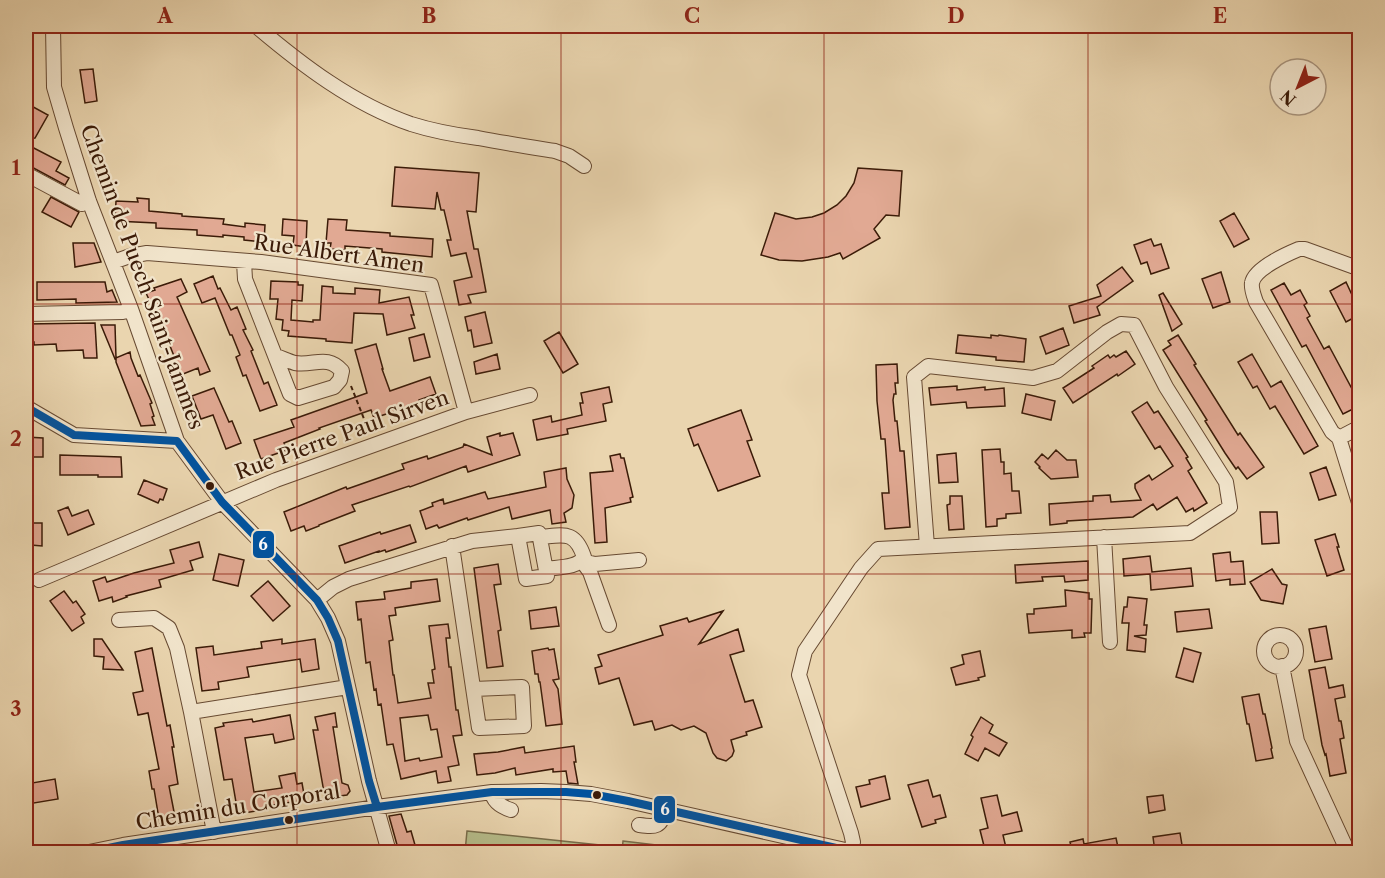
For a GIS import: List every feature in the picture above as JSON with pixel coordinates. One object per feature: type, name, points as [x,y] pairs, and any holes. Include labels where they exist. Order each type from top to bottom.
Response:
[{"type":"street","name":"Chemin de Puech Saint-Jammes","points":[[52,26],[54,87],[89,201],[131,309],[177,441],[222,502],[317,600],[328,618],[338,641],[369,781],[389,852]]},
{"type":"street","points":[[256,26],[312,70],[375,109],[410,124],[439,132],[555,151],[569,156],[584,166]]},
{"type":"street","points":[[26,174],[82,204],[89,201]]},
{"type":"street","points":[[1359,269],[1305,249],[1299,249],[1260,270],[1254,276],[1251,286],[1256,302],[1332,432],[1339,438],[1359,506]]},
{"type":"street","name":"Rue Albert Amen","points":[[113,262],[147,253],[261,262],[431,285],[466,412]]},
{"type":"street","points":[[244,262],[245,279],[290,394],[298,398],[334,387],[340,380],[342,371],[336,364],[296,363],[276,356]]},
{"type":"street","points":[[26,314],[123,312],[131,309]]},
{"type":"street","points":[[853,852],[851,833],[799,675],[805,651],[861,568],[878,549],[1190,533],[1230,507],[1226,482],[1166,387],[1134,325],[1121,324],[1107,332],[1057,371],[1033,378],[928,366],[914,377],[927,546]]},
{"type":"street","name":"Rue Pierre Paul Sirven","points":[[39,580],[276,480],[466,412],[530,395]]},
{"type":"street","points":[[26,407],[74,435],[177,441]]},
{"type":"street","points":[[1339,438],[1359,427]]},
{"type":"street","points":[[317,600],[333,587],[349,579],[452,546],[472,541],[539,533],[547,576],[526,579],[518,536]]},
{"type":"street","points":[[540,537],[566,535],[574,538],[580,545],[584,557],[582,561],[590,573],[609,625]]},
{"type":"street","points":[[1104,537],[1110,642]]},
{"type":"street","points":[[452,546],[479,728],[524,726],[522,687],[474,689]]},
{"type":"street","points":[[546,569],[582,561],[595,564],[639,560]]},
{"type":"street","points":[[118,620],[154,618],[169,628],[177,648],[214,832]]},
{"type":"street","points":[[1282,666],[1297,741],[1348,852]]},
{"type":"street","points":[[191,712],[348,687]]},
{"type":"street","name":"Chemin du Corporal","points":[[89,852],[377,807],[492,792],[541,791],[610,798],[853,852]]},
{"type":"street","points":[[492,792],[494,800],[511,810]]},
{"type":"street","points":[[639,825],[659,824],[665,809]]},
{"type":"path","points":[[340,380],[353,387],[374,445]]},
{"type":"green space","points":[[467,831],[609,846],[609,852],[465,852]]},
{"type":"green space","points":[[623,841],[715,852],[622,852]]},
{"type":"building","points":[[93,69],[97,101],[85,103],[80,70]]},
{"type":"building","points":[[26,103],[48,115],[35,138],[26,139]]},
{"type":"building","points":[[26,144],[61,162],[56,171],[69,178],[65,185],[26,164]]},
{"type":"building","points":[[395,167],[479,173],[476,212],[467,211],[474,249],[478,249],[486,292],[468,295],[471,303],[459,305],[454,281],[472,277],[466,253],[451,256],[447,240],[451,240],[437,192],[435,209],[392,206]]},
{"type":"building","points":[[858,168],[902,171],[899,216],[886,215],[874,229],[880,238],[843,259],[840,253],[802,261],[779,260],[761,255],[775,213],[796,219],[824,213],[846,196],[854,183]]},
{"type":"building","points":[[51,197],[79,212],[71,227],[42,212]]},
{"type":"building","points":[[137,198],[149,199],[149,211],[224,219],[223,224],[245,227],[245,223],[265,225],[264,242],[244,240],[244,237],[197,235],[197,230],[156,228],[156,223],[115,221],[116,201],[138,202]]},
{"type":"building","points":[[1234,213],[1249,239],[1234,247],[1220,221]]},
{"type":"building","points":[[283,219],[307,221],[306,247],[293,245],[294,236],[282,235]]},
{"type":"building","points":[[328,219],[347,220],[346,230],[433,239],[432,257],[345,246],[345,250],[330,249],[331,243],[326,243]]},
{"type":"building","points":[[1151,239],[1154,246],[1161,244],[1169,268],[1151,274],[1147,262],[1141,264],[1134,245]]},
{"type":"building","points":[[73,243],[94,243],[101,262],[75,267]]},
{"type":"building","points":[[1122,267],[1133,281],[1097,307],[1100,315],[1074,323],[1069,306],[1101,296],[1097,285]]},
{"type":"building","points":[[1221,272],[1230,302],[1213,308],[1202,279]]},
{"type":"building","points":[[213,276],[231,310],[237,307],[246,329],[243,330],[253,350],[251,351],[264,384],[268,382],[277,405],[260,411],[246,375],[243,376],[236,357],[240,355],[215,298],[202,303],[194,284]]},
{"type":"building","points":[[181,279],[187,292],[177,297],[210,371],[200,375],[198,368],[178,376],[170,357],[174,356],[154,306],[146,293]]},
{"type":"building","points":[[271,281],[298,282],[298,285],[303,285],[302,301],[292,300],[291,320],[313,322],[313,320],[320,320],[322,286],[333,287],[333,293],[355,294],[355,288],[380,290],[379,303],[409,297],[415,328],[387,335],[383,314],[354,313],[352,343],[288,336],[289,331],[282,330],[283,320],[276,319],[278,299],[270,299]]},
{"type":"building","points":[[37,282],[105,282],[107,292],[112,290],[117,302],[76,303],[76,299],[37,300]]},
{"type":"building","points":[[1346,282],[1359,310],[1359,315],[1346,322],[1330,291]]},
{"type":"building","points":[[1284,283],[1291,295],[1300,290],[1307,303],[1304,305],[1310,316],[1307,318],[1324,349],[1329,346],[1359,406],[1343,414],[1306,345],[1302,347],[1271,290]]},
{"type":"building","points":[[1163,293],[1182,324],[1172,331],[1159,295]]},
{"type":"building","points":[[485,312],[492,343],[474,347],[471,330],[468,331],[465,317]]},
{"type":"building","points":[[95,323],[97,358],[84,358],[83,350],[57,351],[56,344],[34,345],[34,342],[26,342],[26,324]]},
{"type":"building","points":[[101,325],[115,325],[115,359]]},
{"type":"building","points":[[1063,328],[1069,345],[1046,354],[1040,337]]},
{"type":"building","points":[[559,332],[578,364],[563,373],[544,341]]},
{"type":"building","points":[[424,334],[430,357],[414,361],[409,338]]},
{"type":"building","points":[[958,335],[991,338],[991,335],[999,335],[1026,339],[1024,362],[956,353]]},
{"type":"building","points":[[1178,335],[1238,435],[1240,433],[1264,467],[1247,479],[1238,467],[1236,469],[1225,453],[1163,350],[1171,345],[1168,341]]},
{"type":"building","points":[[376,344],[390,391],[430,377],[436,394],[419,400],[420,403],[374,418],[371,410],[319,428],[284,443],[287,450],[261,459],[254,440],[294,427],[291,420],[367,393],[355,350]]},
{"type":"building","points":[[1126,351],[1135,364],[1073,403],[1063,388],[1094,368],[1092,366],[1108,355],[1110,358],[1114,355],[1116,357]]},
{"type":"building","points":[[130,352],[138,376],[140,375],[152,403],[150,404],[155,425],[141,426],[116,358]]},
{"type":"building","points":[[497,354],[500,369],[476,374],[474,362]]},
{"type":"building","points":[[1252,354],[1271,387],[1281,381],[1318,446],[1304,454],[1275,406],[1270,409],[1257,386],[1253,388],[1238,362]]},
{"type":"building","points":[[897,364],[898,383],[895,383],[896,394],[893,400],[900,451],[904,451],[910,527],[885,529],[882,493],[889,493],[885,439],[881,439],[877,401],[876,365]]},
{"type":"building","points":[[957,386],[957,390],[985,387],[985,390],[1004,388],[1005,406],[967,408],[966,402],[931,405],[929,388]]},
{"type":"building","points":[[609,387],[612,402],[603,404],[606,421],[567,429],[568,434],[537,440],[533,420],[551,416],[552,422],[582,415],[581,393]]},
{"type":"building","points":[[214,388],[241,443],[226,449],[213,415],[201,419],[192,396]]},
{"type":"building","points":[[1026,394],[1055,401],[1051,420],[1022,413]]},
{"type":"building","points":[[1147,402],[1154,413],[1158,411],[1188,457],[1186,458],[1192,468],[1188,471],[1207,503],[1194,511],[1193,508],[1186,512],[1177,497],[1157,510],[1153,504],[1133,517],[1067,521],[1067,523],[1050,525],[1049,504],[1093,501],[1093,496],[1110,495],[1111,502],[1141,500],[1135,484],[1149,475],[1152,480],[1173,466],[1160,446],[1155,449],[1132,412]]},
{"type":"building","points":[[741,410],[752,440],[747,441],[760,476],[718,491],[698,444],[694,446],[688,429]]},
{"type":"building","points":[[500,433],[500,436],[513,433],[520,455],[468,472],[466,466],[352,505],[355,511],[306,531],[304,526],[291,531],[284,512],[346,487],[347,489],[404,469],[402,464],[427,456],[428,459],[463,447],[464,444],[492,455],[487,437]]},
{"type":"building","points":[[26,437],[43,438],[43,457],[32,457],[32,454],[26,454]]},
{"type":"building","points":[[1000,449],[1001,462],[1004,462],[1004,474],[1011,473],[1012,491],[1019,491],[1021,513],[1006,514],[1006,518],[997,519],[997,526],[986,527],[982,450]]},
{"type":"building","points":[[1056,450],[1067,460],[1076,460],[1078,477],[1051,479],[1039,468],[1035,462],[1042,454],[1048,459]]},
{"type":"building","points":[[956,453],[958,482],[939,483],[937,455]]},
{"type":"building","points":[[620,454],[621,458],[624,458],[633,497],[630,498],[631,502],[605,508],[607,542],[595,543],[590,473],[613,471],[610,456]]},
{"type":"building","points":[[60,455],[121,457],[122,477],[60,475]]},
{"type":"building","points":[[1326,467],[1336,495],[1319,500],[1310,473]]},
{"type":"building","points":[[566,468],[567,479],[574,495],[572,508],[564,513],[566,522],[552,524],[550,510],[512,519],[509,507],[439,528],[437,525],[426,529],[420,511],[433,506],[432,503],[443,499],[444,504],[485,492],[488,499],[546,487],[544,472]]},
{"type":"building","points":[[144,480],[167,489],[163,500],[160,499],[158,503],[138,494]]},
{"type":"building","points":[[950,496],[962,496],[964,529],[949,530],[947,505],[950,504]]},
{"type":"building","points":[[68,507],[72,516],[88,510],[94,524],[68,535],[58,511]]},
{"type":"building","points":[[1260,512],[1277,512],[1279,543],[1262,544]]},
{"type":"building","points":[[26,523],[42,523],[42,546],[26,543]]},
{"type":"building","points":[[410,525],[416,542],[386,552],[385,550],[379,551],[345,563],[339,546]]},
{"type":"building","points":[[1335,534],[1344,570],[1327,576],[1315,540]]},
{"type":"building","points":[[199,542],[203,557],[190,561],[193,570],[159,580],[161,587],[126,596],[113,602],[112,597],[99,601],[93,581],[105,577],[107,582],[174,563],[170,550]]},
{"type":"building","points":[[1230,552],[1231,562],[1243,561],[1245,584],[1230,585],[1230,579],[1216,581],[1213,554]]},
{"type":"building","points":[[219,554],[244,560],[238,586],[213,580]]},
{"type":"building","points":[[1150,556],[1152,572],[1191,568],[1193,586],[1151,590],[1150,574],[1124,576],[1123,559]]},
{"type":"building","points":[[1088,561],[1088,580],[1065,582],[1064,576],[1042,577],[1043,581],[1016,583],[1015,565]]},
{"type":"building","points":[[498,564],[501,584],[494,585],[501,630],[498,631],[503,666],[487,668],[474,568]]},
{"type":"building","points":[[1272,569],[1282,584],[1287,585],[1283,604],[1261,600],[1250,582]]},
{"type":"building","points":[[437,579],[440,601],[395,608],[396,615],[389,616],[393,640],[389,641],[398,703],[431,698],[428,683],[434,683],[432,670],[435,669],[429,626],[448,624],[450,638],[446,638],[449,667],[451,667],[456,710],[458,710],[462,735],[453,736],[459,765],[448,767],[451,781],[438,783],[436,771],[401,779],[393,744],[387,745],[381,704],[378,705],[376,689],[374,690],[370,662],[366,663],[361,619],[358,620],[356,602],[385,599],[384,592],[411,588],[411,582]],"holes":[[[428,715],[431,730],[437,729],[442,757],[405,761],[400,718]]]},
{"type":"building","points":[[268,581],[290,606],[273,621],[251,596]]},
{"type":"building","points":[[1065,590],[1089,593],[1089,599],[1092,599],[1091,633],[1084,633],[1085,637],[1072,638],[1072,630],[1029,633],[1027,614],[1034,614],[1034,609],[1066,606]]},
{"type":"building","points":[[64,591],[73,603],[76,601],[85,614],[81,617],[84,623],[72,631],[50,601]]},
{"type":"building","points":[[1128,597],[1147,599],[1144,625],[1147,625],[1146,635],[1134,636],[1146,639],[1145,652],[1127,650],[1129,623],[1122,623]]},
{"type":"building","points":[[556,607],[559,626],[531,629],[529,611]]},
{"type":"building","points":[[1209,609],[1212,628],[1177,632],[1175,612]]},
{"type":"building","points":[[723,611],[699,644],[738,629],[744,651],[730,655],[745,702],[753,700],[762,727],[731,740],[734,751],[726,761],[717,758],[706,733],[694,726],[681,730],[672,725],[655,730],[652,721],[634,725],[619,678],[599,684],[595,668],[602,666],[598,655],[663,635],[660,626],[687,618],[689,622]]},
{"type":"building","points":[[1326,626],[1332,659],[1315,662],[1309,629]]},
{"type":"building","points":[[94,639],[102,639],[123,670],[103,669],[104,657],[94,656]]},
{"type":"building","points":[[282,639],[282,644],[315,639],[319,669],[302,672],[300,659],[247,667],[249,677],[218,682],[219,689],[202,691],[196,648],[213,646],[214,655],[262,648],[261,642]]},
{"type":"building","points":[[152,648],[167,726],[170,725],[178,784],[169,786],[176,822],[160,825],[149,771],[159,769],[148,713],[138,715],[133,693],[143,691],[135,652]]},
{"type":"building","points":[[548,648],[549,650],[554,649],[559,679],[553,680],[558,689],[562,724],[546,726],[540,682],[538,674],[535,674],[532,651]]},
{"type":"building","points":[[1184,648],[1201,653],[1193,682],[1176,677]]},
{"type":"building","points":[[980,651],[985,676],[978,678],[979,680],[956,685],[951,668],[964,664],[962,655]]},
{"type":"building","points":[[1325,667],[1329,688],[1343,685],[1345,697],[1335,699],[1344,738],[1340,739],[1346,773],[1330,776],[1322,745],[1309,670]]},
{"type":"building","points":[[1259,694],[1273,758],[1256,761],[1242,697]]},
{"type":"building","points":[[335,713],[337,727],[333,727],[342,783],[348,785],[350,791],[347,795],[325,798],[313,730],[318,730],[315,717]]},
{"type":"building","points":[[290,715],[294,739],[275,743],[273,734],[245,738],[254,792],[282,788],[279,776],[295,773],[297,784],[302,783],[305,800],[267,806],[267,809],[238,814],[232,779],[224,780],[215,728],[224,726],[223,723],[252,719],[253,722]]},
{"type":"building","points":[[981,717],[993,725],[989,733],[1007,743],[999,756],[985,748],[978,761],[965,754],[973,737],[971,735]]},
{"type":"building","points":[[574,746],[578,784],[568,783],[566,771],[553,772],[553,769],[516,775],[515,768],[477,775],[474,754],[524,747],[525,753]]},
{"type":"building","points":[[885,776],[890,799],[861,807],[856,787],[870,784],[869,780]]},
{"type":"building","points":[[55,779],[58,799],[28,804],[26,784]]},
{"type":"building","points":[[928,780],[933,797],[940,795],[946,817],[922,827],[908,785]]},
{"type":"building","points":[[997,795],[1002,816],[1017,812],[1022,831],[1003,835],[1007,852],[988,852],[980,830],[988,828],[981,798]]},
{"type":"building","points":[[1163,795],[1165,810],[1149,813],[1147,797]]},
{"type":"building","points":[[401,814],[407,832],[411,831],[417,852],[399,852],[389,816]]},
{"type":"building","points":[[1180,833],[1182,845],[1171,847],[1172,852],[1155,852],[1153,837]]},
{"type":"building","points":[[1116,838],[1119,852],[1067,852],[1067,847],[1071,846],[1070,842],[1083,839],[1084,844]]},
{"type":"transit line","name":"6","points":[[26,407],[74,435],[177,441],[222,502],[317,600],[338,641],[369,781],[377,807]]},
{"type":"transit line","name":"6","points":[[89,852],[377,807],[492,792],[591,794],[854,852]]}]
